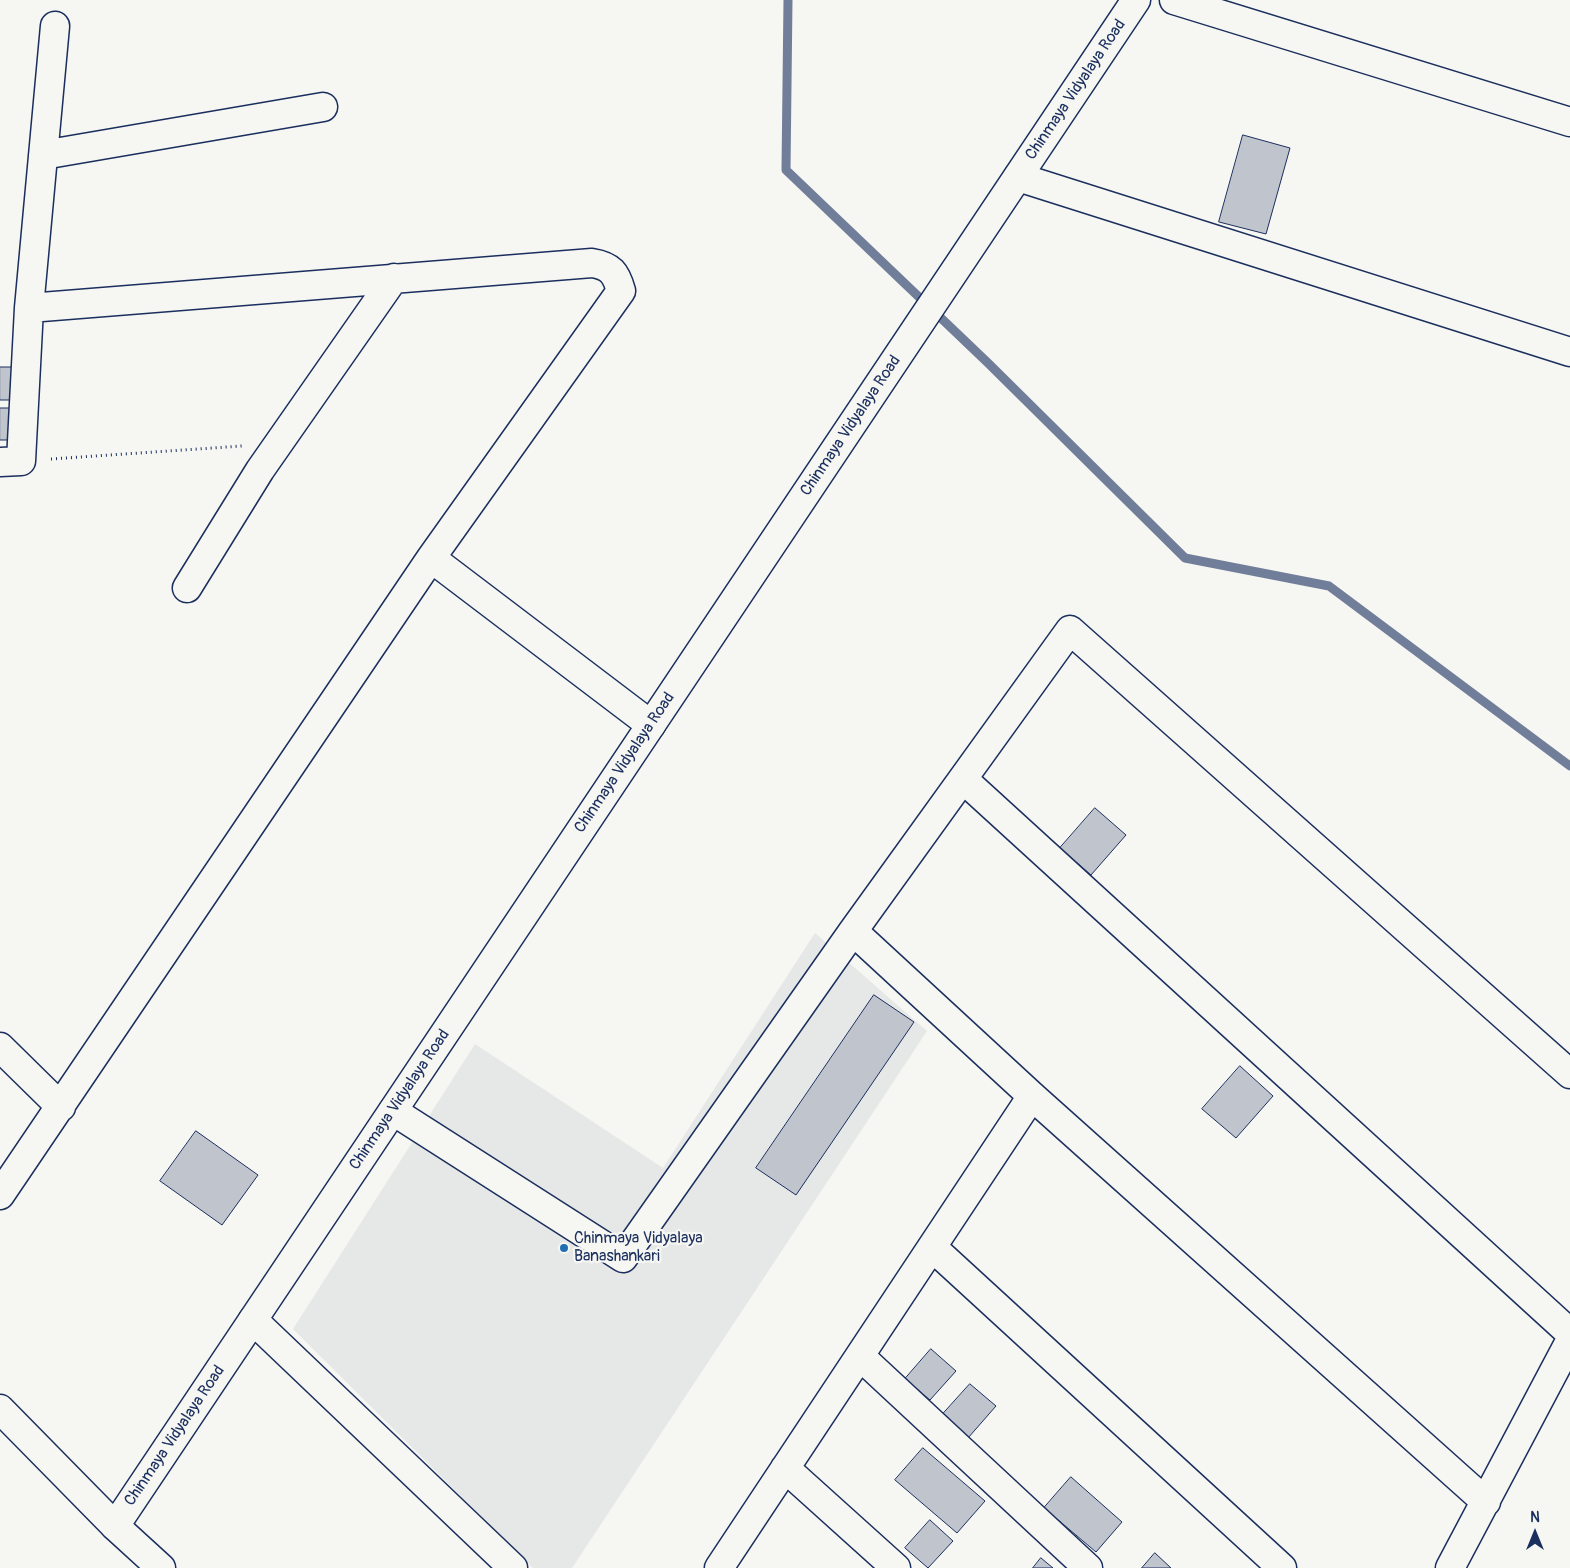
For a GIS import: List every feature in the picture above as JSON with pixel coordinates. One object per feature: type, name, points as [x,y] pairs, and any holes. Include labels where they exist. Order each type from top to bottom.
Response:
[{"type":"street","name":"Chinmaya Vidyalaya Road","points":[[115,1526],[1136,0]]},
{"type":"street","points":[[1174,0],[1570,122]]},
{"type":"street","points":[[10,461],[29,308],[55,26]]},
{"type":"street","points":[[43,155],[323,108]]},
{"type":"street","points":[[1018,177],[1570,352]]},
{"type":"street","points":[[0,1195],[431,558],[621,291],[617,278],[611,268],[592,263],[29,308]]},
{"type":"street","points":[[187,588],[260,470],[394,278]]},
{"type":"street","points":[[431,558],[651,725]]},
{"type":"street","points":[[393,1111],[623,1258],[853,931],[1070,630],[1570,1074]]},
{"type":"street","points":[[963,779],[1570,1333]]},
{"type":"street","points":[[853,931],[1032,1096],[1486,1502]]},
{"type":"street","points":[[0,1047],[60,1107]]},
{"type":"street","points":[[719,1568],[1032,1096]]},
{"type":"street","points":[[932,1246],[1282,1568]]},
{"type":"street","points":[[253,1320],[513,1568]]},
{"type":"street","points":[[1450,1568],[1570,1341]]},
{"type":"street","points":[[860,1356],[1088,1568]]},
{"type":"street","points":[[0,1409],[115,1526],[161,1568]]},
{"type":"street","points":[[785,1468],[896,1568]]},
{"type":"path","points":[[10,461],[240,445],[249,447],[256,455],[260,470]]},
{"type":"shaded area","name":"Chinmaya Vidyalaya Banashankari","points":[[815,933],[927,1031],[572,1568],[533,1568],[293,1329],[475,1044],[663,1168]]},
{"type":"building","points":[[1243,135],[1290,148],[1266,234],[1219,222]]},
{"type":"building","points":[[0,367],[12,367],[12,400],[0,400]]},
{"type":"building","points":[[0,408],[15,408],[15,440],[0,440]]},
{"type":"building","points":[[1095,808],[1126,835],[1091,875],[1060,848]]},
{"type":"building","points":[[874,995],[914,1022],[796,1195],[756,1168]]},
{"type":"building","points":[[1240,1066],[1273,1096],[1236,1138],[1202,1109]]},
{"type":"building","points":[[196,1131],[258,1175],[222,1225],[160,1181]]},
{"type":"building","points":[[931,1349],[956,1371],[930,1400],[905,1379]]},
{"type":"building","points":[[970,1384],[996,1406],[968,1438],[942,1415]]},
{"type":"building","points":[[923,1448],[985,1501],[957,1533],[895,1480]]},
{"type":"building","points":[[1071,1477],[1122,1522],[1096,1552],[1044,1508]]},
{"type":"building","points":[[930,1520],[953,1541],[928,1568],[905,1548]]},
{"type":"building","points":[[1155,1553],[1171,1568],[1142,1568]]},
{"type":"building","points":[[1041,1558],[1053,1568],[1033,1568]]},
{"type":"waterway","points":[[788,0],[786,170],[988,363],[1185,558],[1329,586],[1570,766]]},
{"type":"place","name":"Chinmaya Vidyalaya Banashankari","points":[[564,1248]]}]
